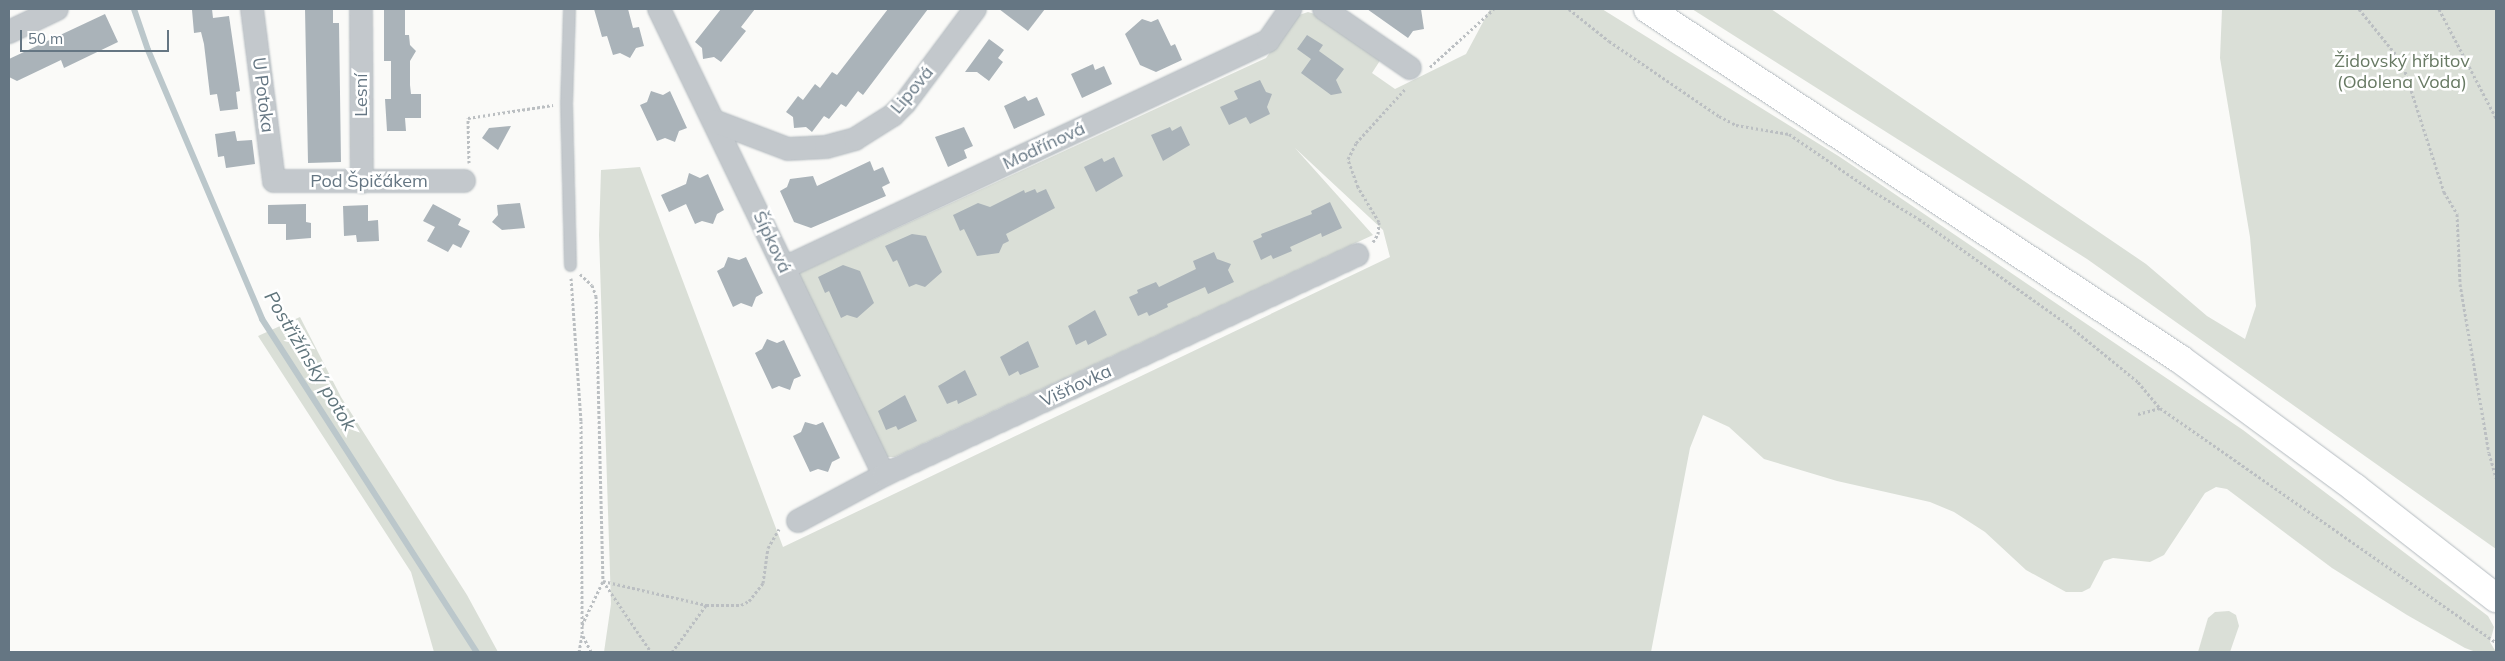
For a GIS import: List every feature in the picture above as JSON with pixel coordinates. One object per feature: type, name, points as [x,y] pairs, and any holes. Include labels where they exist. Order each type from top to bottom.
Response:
[{"type":"main road","points":[[1648,9],[2180,359],[2355,488],[2496,598]]},
{"type":"street","points":[[9,32],[57,9]]},
{"type":"street","name":"U Potoka","points":[[252,9],[274,181]]},
{"type":"street","name":"Lesní","points":[[361,9],[362,182]]},
{"type":"street","name":"Lipová","points":[[714,121],[788,149],[826,147],[855,139],[893,115],[905,103],[975,9]]},
{"type":"street","name":"Modřínová","points":[[784,268],[1268,41],[1290,9]]},
{"type":"street","points":[[1324,9],[1414,75]]},
{"type":"street","name":"Šípková","points":[[661,10],[884,475]]},
{"type":"street","name":"Pod Špičákem","points":[[274,181],[464,181]]},
{"type":"street","name":"Višňovka","points":[[798,521],[884,475],[1357,255]]},
{"type":"lane","points":[[569,9],[566,102],[570,265]]},
{"type":"path","points":[[1357,255],[1376,240],[1379,229],[1349,167],[1350,151],[1414,75],[1465,38],[1494,9]]},
{"type":"path","points":[[1569,9],[1609,41],[1719,116],[1736,125],[1789,134],[1871,190],[1920,219],[2066,323],[2138,382],[2160,408],[2496,642]]},
{"type":"path","points":[[2359,9],[2402,62],[2444,192],[2457,214],[2460,284],[2489,453],[2496,478]]},
{"type":"path","points":[[2439,9],[2496,118]]},
{"type":"path","points":[[464,181],[470,157],[468,118],[566,102]]},
{"type":"path","points":[[570,265],[592,285],[596,296],[603,581],[592,611],[582,625]]},
{"type":"path","points":[[570,265],[581,421],[582,635],[579,652]]},
{"type":"path","points":[[2138,414],[2160,408]]},
{"type":"path","points":[[603,581],[706,604],[741,605],[749,601],[763,583],[768,548],[774,533],[798,521]]},
{"type":"path","points":[[603,581],[651,652]]},
{"type":"path","points":[[672,652],[706,604]]},
{"type":"path","points":[[582,635],[591,652]]},
{"type":"green space","points":[[1490,9],[1602,9],[1840,157],[2243,430],[2488,616],[2494,627],[2490,642],[2496,652],[2476,652],[2465,648],[2407,615],[2332,568],[2227,489],[2216,487],[2205,493],[2164,555],[2150,562],[2113,558],[2104,561],[2090,588],[2082,592],[2066,592],[2026,570],[1985,532],[1954,512],[1930,502],[1837,481],[1764,459],[1729,427],[1703,415],[1690,448],[1651,652],[604,652],[611,604],[599,235],[601,170],[640,167],[783,547],[1390,257],[1383,230],[1295,148],[1373,235],[895,457],[885,457],[795,275],[1266,58],[1296,16],[1308,12],[1318,15],[1381,59],[1372,73],[1395,89],[1466,54]]},
{"type":"green space","name":"Židovský hřbitov (Odolena Voda)","points":[[1692,9],[1771,9],[2146,264],[2207,316],[2245,339],[2256,306],[2250,237],[2220,58],[2222,9],[2496,9],[2496,549],[2087,259]]},
{"type":"green space","points":[[300,317],[341,397],[467,595],[498,652],[434,652],[411,572],[258,336]]},
{"type":"green space","points":[[2229,611],[2236,615],[2239,626],[2230,652],[2198,652],[2208,618],[2215,612]]},
{"type":"building","points":[[212,9],[213,18],[229,16],[240,91],[236,92],[238,109],[220,111],[217,94],[210,95],[204,44],[201,32],[194,33],[192,10]]},
{"type":"building","points":[[305,9],[333,9],[333,23],[339,23],[341,162],[308,163]]},
{"type":"building","points":[[384,9],[405,9],[405,35],[409,35],[410,45],[416,51],[410,61],[410,85],[411,94],[421,94],[421,118],[405,118],[406,131],[387,131],[385,99],[391,99],[391,61],[384,61]]},
{"type":"building","points":[[594,9],[628,9],[633,28],[639,27],[644,46],[636,48],[630,58],[620,53],[613,55],[607,36],[602,37]]},
{"type":"building","points":[[721,9],[755,9],[741,27],[746,31],[721,62],[714,57],[703,59],[702,48],[695,42]]},
{"type":"building","points":[[888,9],[928,9],[863,95],[858,91],[846,107],[841,104],[829,119],[824,116],[812,132],[806,127],[794,128],[793,117],[786,112],[798,96],[803,100],[815,84],[820,88],[832,72],[837,75]]},
{"type":"building","points":[[999,9],[1045,9],[1028,31]]},
{"type":"building","points":[[1367,9],[1421,9],[1424,29],[1413,31],[1408,38]]},
{"type":"building","points":[[105,14],[118,42],[64,68],[61,60],[17,81],[9,77],[9,59]]},
{"type":"building","points":[[1142,19],[1151,22],[1158,19],[1171,46],[1175,44],[1182,60],[1156,72],[1140,65],[1125,34]]},
{"type":"building","points":[[1307,35],[1323,45],[1319,51],[1344,69],[1336,80],[1342,93],[1331,95],[1301,73],[1311,59],[1297,49]]},
{"type":"building","points":[[989,39],[1004,50],[998,58],[1003,62],[989,81],[977,72],[965,72]]},
{"type":"building","points":[[1093,64],[1095,70],[1104,66],[1112,84],[1082,98],[1071,74]]},
{"type":"building","points":[[1260,80],[1266,92],[1272,94],[1267,107],[1270,114],[1250,124],[1246,117],[1229,125],[1220,107],[1238,99],[1234,91]]},
{"type":"building","points":[[651,91],[663,95],[670,91],[687,128],[679,131],[675,142],[665,138],[657,141],[640,105],[647,102]]},
{"type":"building","points":[[1025,96],[1028,101],[1037,97],[1045,115],[1014,129],[1004,106]]},
{"type":"building","points":[[511,126],[498,150],[482,138],[489,128]]},
{"type":"building","points":[[1181,126],[1190,145],[1163,161],[1151,135],[1170,127],[1172,131]]},
{"type":"building","points":[[964,127],[973,146],[964,150],[967,158],[948,167],[935,137]]},
{"type":"building","points":[[235,131],[237,141],[252,140],[255,164],[226,168],[224,156],[218,157],[215,134]]},
{"type":"building","points":[[1114,157],[1123,176],[1096,192],[1084,167],[1102,158],[1104,162]]},
{"type":"building","points":[[870,161],[874,171],[883,167],[890,183],[882,187],[886,196],[811,228],[794,222],[780,191],[787,187],[790,179],[813,176],[817,186]]},
{"type":"building","points":[[689,173],[700,178],[708,174],[724,210],[717,214],[713,224],[702,221],[695,224],[686,204],[669,212],[661,195],[686,184]]},
{"type":"building","points":[[1035,189],[1037,193],[1046,189],[1055,208],[1006,234],[1009,241],[1003,244],[999,253],[977,256],[964,229],[960,231],[953,215],[978,203],[990,207],[1024,190],[1025,193]]},
{"type":"building","points":[[1330,202],[1342,228],[1322,237],[1321,233],[1290,247],[1292,251],[1273,259],[1271,255],[1261,260],[1253,241],[1262,237],[1261,234],[1312,214],[1311,211]]},
{"type":"building","points":[[520,203],[525,228],[502,230],[492,222],[498,215],[497,205]]},
{"type":"building","points":[[306,204],[306,222],[311,223],[311,238],[286,240],[286,224],[268,224],[268,205]]},
{"type":"building","points":[[433,204],[461,219],[458,225],[470,231],[461,248],[453,244],[448,252],[427,241],[435,227],[423,221]]},
{"type":"building","points":[[368,205],[368,221],[378,220],[379,241],[357,242],[356,235],[344,236],[343,206]]},
{"type":"building","points":[[912,234],[926,236],[942,272],[925,287],[916,284],[909,287],[897,260],[893,262],[885,246]]},
{"type":"building","points":[[1214,252],[1217,259],[1231,264],[1228,270],[1234,282],[1208,294],[1205,287],[1167,304],[1168,307],[1149,316],[1147,312],[1138,316],[1129,297],[1138,293],[1137,290],[1156,282],[1159,287],[1196,269],[1193,261]]},
{"type":"building","points":[[728,257],[739,260],[746,257],[763,293],[756,297],[752,307],[741,303],[733,307],[717,271],[724,267]]},
{"type":"building","points":[[843,265],[860,271],[874,303],[857,318],[847,315],[841,318],[829,291],[825,293],[818,277]]},
{"type":"building","points":[[1095,310],[1107,335],[1088,345],[1086,340],[1076,345],[1068,326]]},
{"type":"building","points":[[767,339],[777,343],[784,340],[801,376],[794,379],[790,390],[779,386],[772,389],[755,353],[762,349]]},
{"type":"building","points":[[1028,341],[1039,367],[1020,375],[1018,371],[1009,376],[1000,357]]},
{"type":"building","points":[[965,370],[977,395],[958,404],[957,400],[947,404],[938,386]]},
{"type":"building","points":[[905,395],[917,421],[898,430],[896,426],[886,430],[878,411]]},
{"type":"building","points":[[805,422],[816,425],[823,422],[840,458],[832,462],[828,472],[818,469],[810,472],[793,436],[801,432]]},
{"type":"waterway","name":"Postřižínský potok","points":[[134,9],[148,50],[262,319],[477,652]]}]
